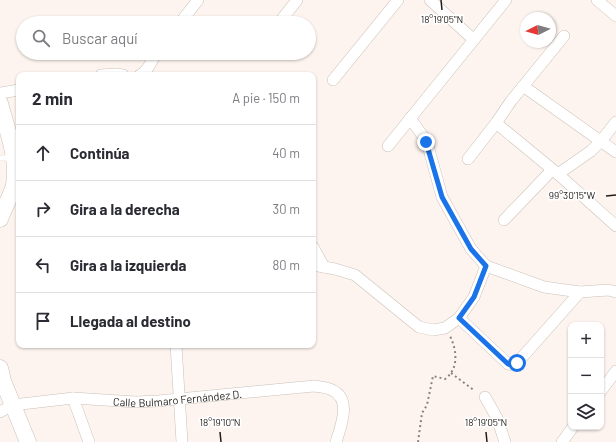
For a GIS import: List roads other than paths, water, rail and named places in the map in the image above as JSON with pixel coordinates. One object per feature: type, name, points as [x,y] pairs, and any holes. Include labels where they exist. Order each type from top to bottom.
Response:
[{"type":"street","points":[[185,16],[198,0]]},
{"type":"street","points":[[284,16],[297,0]]},
{"type":"street","points":[[333,80],[398,0]]},
{"type":"street","points":[[430,0],[474,40]]},
{"type":"street","points":[[388,146],[506,0]]},
{"type":"street","points":[[601,1],[616,16]]},
{"type":"street","points":[[468,160],[523,86],[564,36]]},
{"type":"street","points":[[145,72],[153,60]]},
{"type":"street","points":[[523,86],[616,152]]},
{"type":"street","points":[[0,92],[16,90]]},
{"type":"street","points":[[0,103],[12,164],[14,185],[0,219]]},
{"type":"street","points":[[410,118],[426,142],[442,197],[471,249],[486,266],[544,287],[580,292],[608,290],[616,292]]},
{"type":"street","points":[[504,220],[555,172],[591,151],[616,122]]},
{"type":"street","points":[[496,123],[555,172],[616,226]]},
{"type":"street","points":[[319,266],[356,275],[419,327],[433,330],[446,328],[459,318],[474,297],[486,266]]},
{"type":"street","points":[[459,318],[508,364],[512,365],[517,363],[580,292]]},
{"type":"street","points":[[176,348],[182,442]]},
{"type":"street","points":[[0,368],[7,408],[28,442]]},
{"type":"street","points":[[604,388],[614,378]]},
{"type":"street","name":"Calle Bulmaro Fernández D.","points":[[7,408],[73,398],[136,402],[314,386],[332,389],[340,395],[344,404],[343,422],[336,442]]},
{"type":"street","points":[[73,398],[89,442]]},
{"type":"street","points":[[485,398],[497,418],[505,442]]},
{"type":"street","points":[[562,442],[572,430]]}]
